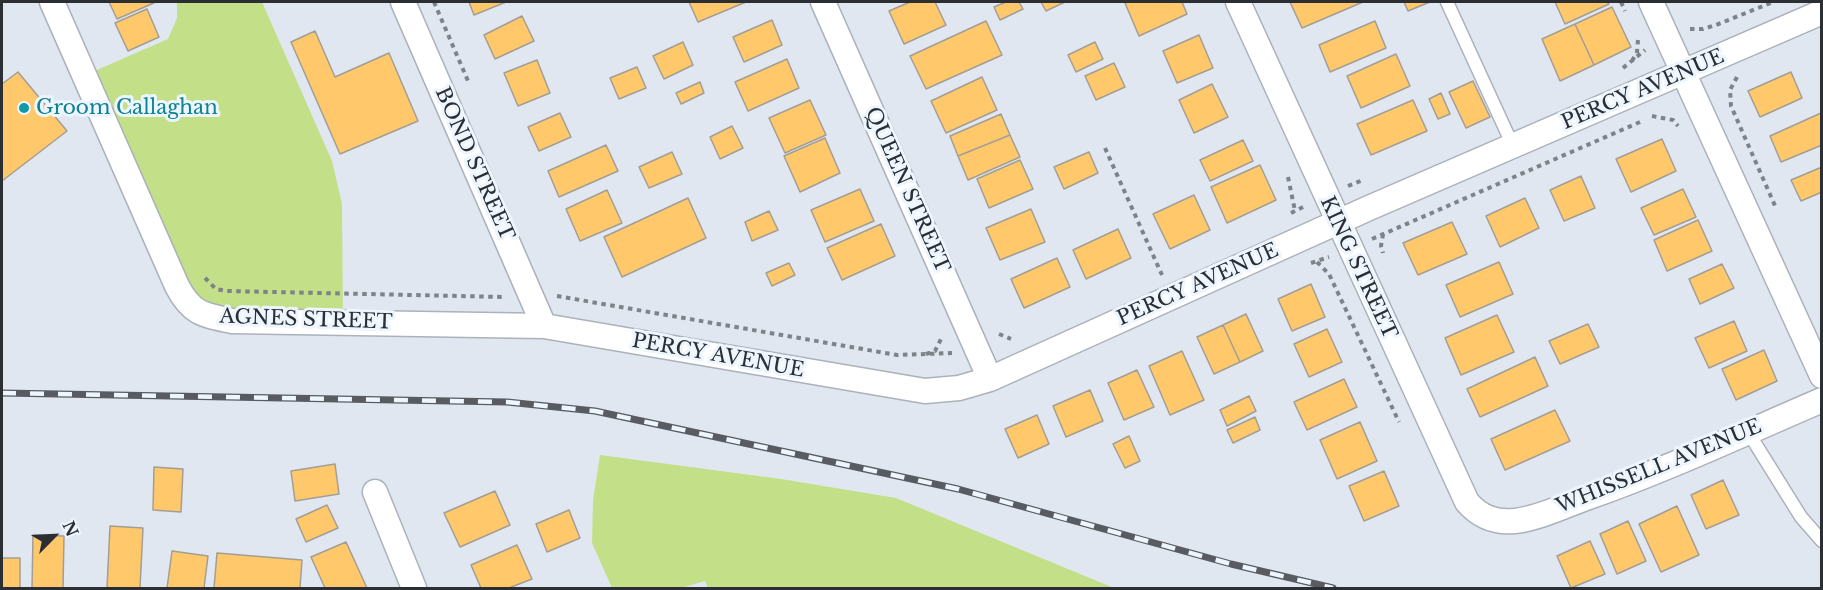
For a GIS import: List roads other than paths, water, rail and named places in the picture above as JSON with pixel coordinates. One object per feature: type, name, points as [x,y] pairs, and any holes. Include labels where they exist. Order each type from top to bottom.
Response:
[{"type":"street","name":"AGNES STREET","points":[[52,2],[188,306],[207,316],[232,321],[544,326]]},
{"type":"street","name":"BOND STREET","points":[[403,2],[544,326]]},
{"type":"street","name":"QUEEN STREET","points":[[823,2],[990,379]]},
{"type":"street","name":"KING STREET","points":[[1238,2],[1325,197],[1467,502],[1477,514],[1494,521]]},
{"type":"street","points":[[1651,2],[1821,376]]},
{"type":"street","name":"PERCY AVENUE","points":[[544,326],[925,391],[959,388],[990,379],[1337,223],[1821,12]]},
{"type":"street","name":"WHISSELL AVENUE","points":[[1494,521],[1516,521],[1614,488],[1821,400]]},
{"type":"street","points":[[375,492],[414,588]]},
{"type":"lane","points":[[1447,2],[1513,146]]},
{"type":"lane","points":[[1748,432],[1801,517],[1821,541]]},
{"type":"railway","points":[[2,393],[507,402],[595,411],[958,489],[1231,564],[1333,588]]},
{"type":"place","name":"Groom Callaghan","points":[[24,108]]}]
